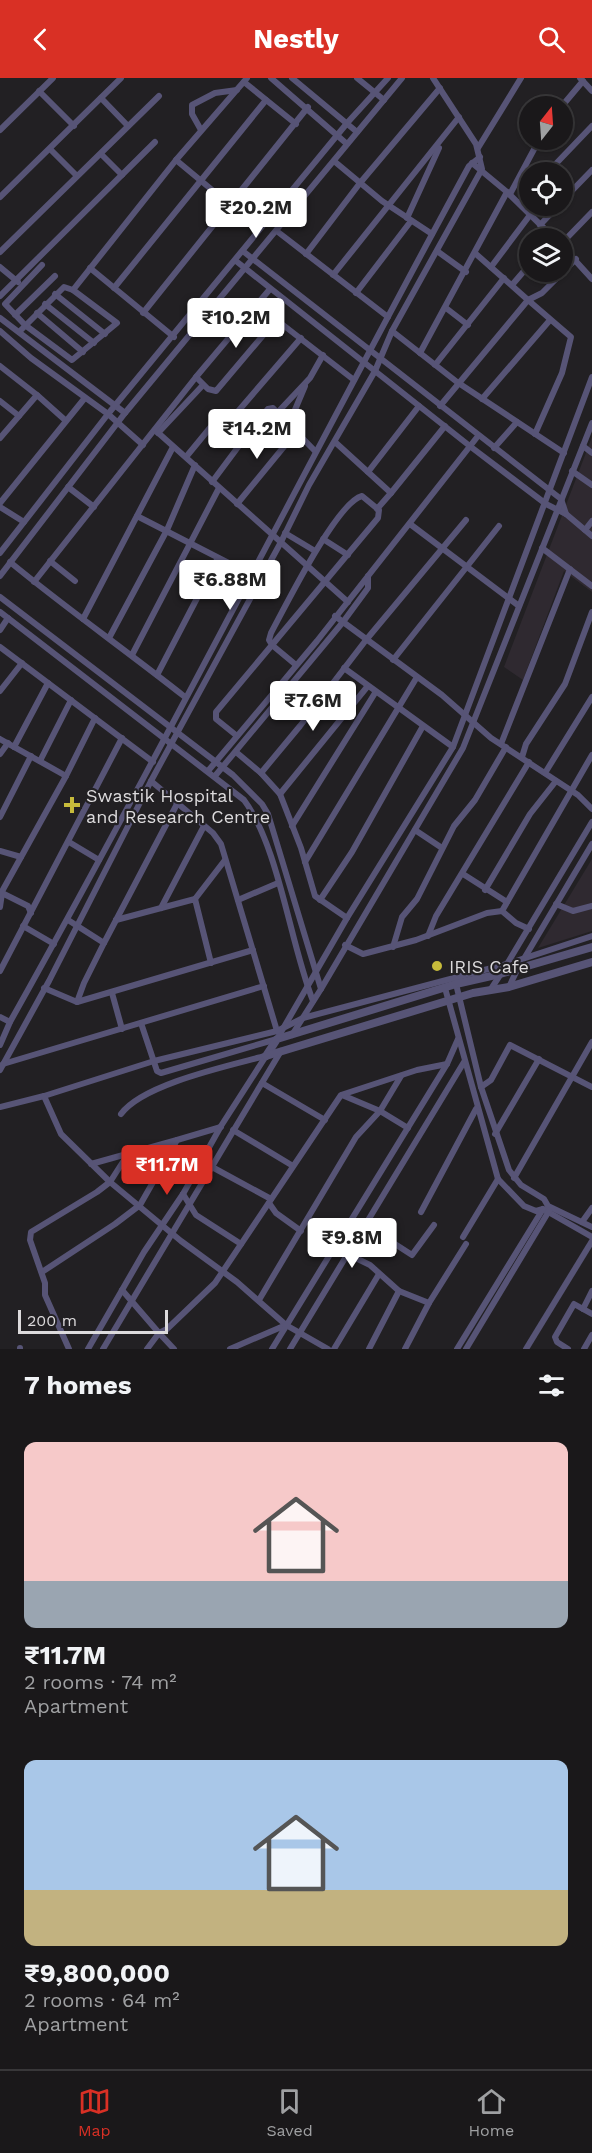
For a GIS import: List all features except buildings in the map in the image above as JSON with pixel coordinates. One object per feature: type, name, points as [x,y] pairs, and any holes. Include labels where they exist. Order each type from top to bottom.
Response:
[{"type":"street","points":[[0,130],[53,78]]},
{"type":"street","points":[[0,197],[122,78]]},
{"type":"street","points":[[271,78],[308,107],[347,144]]},
{"type":"street","points":[[291,78],[348,122],[357,132]]},
{"type":"street","points":[[357,78],[384,100]]},
{"type":"street","points":[[0,553],[108,414],[244,252],[348,122],[388,78]]},
{"type":"street","points":[[0,576],[125,413],[245,267],[278,232],[402,78]]},
{"type":"street","points":[[2,1067],[151,781],[281,542],[309,485],[375,371],[392,331],[482,169],[478,148],[433,78]]},
{"type":"street","points":[[478,148],[521,78]]},
{"type":"street","points":[[73,290],[176,160],[245,80],[296,124]]},
{"type":"street","points":[[569,96],[581,80],[592,91]]},
{"type":"street","points":[[306,254],[360,183],[440,88]]},
{"type":"street","points":[[201,130],[192,114],[192,105],[215,93],[237,90]]},
{"type":"street","points":[[39,91],[74,126]]},
{"type":"street","points":[[0,252],[159,96]]},
{"type":"street","points":[[101,98],[128,126]]},
{"type":"street","points":[[114,288],[266,99]]},
{"type":"street","points":[[143,313],[308,107]]},
{"type":"street","points":[[333,275],[459,117]]},
{"type":"street","points":[[558,162],[592,126]]},
{"type":"street","points":[[356,293],[409,220],[442,140]]},
{"type":"street","points":[[0,296],[155,142]]},
{"type":"street","points":[[50,149],[77,176]]},
{"type":"street","points":[[420,353],[533,150]]},
{"type":"street","points":[[101,153],[122,175]]},
{"type":"street","points":[[11,1050],[1,1044],[10,1022],[153,762],[169,726],[432,234],[472,163],[480,157]]},
{"type":"street","points":[[176,160],[229,204]]},
{"type":"street","points":[[334,161],[387,205],[432,234]]},
{"type":"street","points":[[472,163],[482,169],[519,203]]},
{"type":"street","points":[[573,190],[592,170]]},
{"type":"street","points":[[238,196],[267,221]]},
{"type":"street","points":[[573,233],[592,212]]},
{"type":"street","points":[[491,267],[529,216]]},
{"type":"street","points":[[531,216],[543,228]]},
{"type":"street","points":[[540,225],[549,216]]},
{"type":"street","points":[[278,232],[388,316]]},
{"type":"street","points":[[437,250],[466,272]]},
{"type":"street","points":[[244,252],[561,499],[566,514]]},
{"type":"street","points":[[476,254],[550,320],[568,333],[571,345],[535,434]]},
{"type":"street","points":[[573,256],[592,279]]},
{"type":"street","points":[[440,406],[457,382],[528,300],[542,293],[576,259]]},
{"type":"street","points":[[236,261],[471,447],[546,504],[566,514],[592,536]]},
{"type":"street","points":[[19,332],[25,325],[55,294],[64,287],[73,290],[117,323],[83,352],[70,359],[25,325],[5,304],[42,265]]},
{"type":"street","points":[[0,267],[22,285]]},
{"type":"street","points":[[90,268],[174,337]]},
{"type":"street","points":[[15,315],[55,276]]},
{"type":"street","points":[[512,285],[519,277]]},
{"type":"street","points":[[435,365],[504,278]]},
{"type":"street","points":[[156,431],[196,377],[270,289]]},
{"type":"street","points":[[55,294],[105,334]]},
{"type":"street","points":[[45,304],[94,343]]},
{"type":"street","points":[[256,304],[354,380]]},
{"type":"street","points":[[446,308],[468,324]]},
{"type":"street","points":[[37,313],[83,352]]},
{"type":"street","points":[[0,318],[125,413]]},
{"type":"street","points":[[196,377],[208,389],[216,391],[276,320]]},
{"type":"street","points":[[482,399],[550,320]]},
{"type":"street","points":[[0,331],[84,399],[108,414],[143,445]]},
{"type":"street","points":[[392,331],[457,382],[564,453]]},
{"type":"street","points":[[234,416],[301,338]]},
{"type":"street","points":[[289,424],[306,382],[323,355]]},
{"type":"street","points":[[0,366],[65,420]]},
{"type":"street","points":[[88,1349],[347,918],[453,747],[592,377]]},
{"type":"street","points":[[278,412],[306,382]]},
{"type":"street","points":[[34,582],[143,445],[204,385]]},
{"type":"street","points":[[0,438],[37,395]]},
{"type":"street","points":[[24,522],[0,505],[65,420],[84,399]]},
{"type":"street","points":[[0,401],[19,416]]},
{"type":"street","points":[[368,472],[420,406]]},
{"type":"street","points":[[212,482],[268,409],[273,408],[278,412],[315,451]]},
{"type":"street","points":[[186,457],[220,413],[229,412],[250,431]]},
{"type":"street","points":[[494,448],[517,422]]},
{"type":"street","points":[[103,1349],[133,1303],[233,1130],[314,1001],[345,945],[464,748],[592,423]]},
{"type":"street","points":[[377,509],[445,426]]},
{"type":"street","points":[[156,431],[348,602]]},
{"type":"street","points":[[237,504],[296,432]]},
{"type":"street","points":[[208,771],[348,602],[478,436]]},
{"type":"street","points":[[335,442],[392,493]]},
{"type":"street","points":[[583,446],[592,453]]},
{"type":"street","points":[[83,619],[173,447]]},
{"type":"street","points":[[109,638],[167,530],[195,465]]},
{"type":"street","points":[[572,471],[592,485]]},
{"type":"street","points":[[68,487],[94,507]]},
{"type":"street","points":[[132,655],[219,488]]},
{"type":"street","points":[[237,736],[216,719],[216,712],[272,645],[325,583],[378,518],[380,512],[358,496],[315,551],[271,633],[269,640],[272,645],[296,665]]},
{"type":"street","points":[[137,516],[250,574]]},
{"type":"street","points":[[261,773],[366,640],[466,520]]},
{"type":"street","points":[[585,530],[592,521]]},
{"type":"street","points":[[410,524],[519,606]]},
{"type":"street","points":[[393,660],[469,567],[499,526]]},
{"type":"street","points":[[285,533],[315,551]]},
{"type":"street","points":[[323,539],[348,555]]},
{"type":"street","points":[[542,548],[592,586]]},
{"type":"street","points":[[157,675],[219,558]]},
{"type":"street","points":[[50,561],[75,580]]},
{"type":"street","points":[[10,562],[185,697]]},
{"type":"street","points":[[393,947],[402,917],[417,899],[454,826],[475,800],[503,746],[570,569]]},
{"type":"street","points":[[215,776],[343,622],[368,588],[368,576]]},
{"type":"street","points":[[0,597],[245,785],[268,814],[321,989]]},
{"type":"street","points":[[0,612],[173,743],[215,776],[250,808],[257,820],[278,883],[314,1001]]},
{"type":"street","points":[[522,757],[526,744],[557,699],[568,678],[592,612]]},
{"type":"street","points":[[335,616],[417,677],[465,715],[474,725],[571,790],[592,809]]},
{"type":"street","points":[[0,630],[9,618]]},
{"type":"street","points":[[0,646],[153,762]]},
{"type":"street","points":[[0,691],[22,663]]},
{"type":"street","points":[[344,668],[375,693],[453,747]]},
{"type":"street","points":[[305,862],[417,677]]},
{"type":"street","points":[[0,754],[11,745],[48,683]]},
{"type":"street","points":[[280,794],[367,687]]},
{"type":"street","points":[[292,826],[375,693]]},
{"type":"street","points":[[545,773],[592,697]]},
{"type":"street","points":[[40,761],[71,700]]},
{"type":"street","points":[[0,907],[1,894],[95,718]]},
{"type":"street","points":[[320,900],[352,852],[423,726]]},
{"type":"street","points":[[0,971],[122,738]]},
{"type":"street","points":[[0,739],[66,776]]},
{"type":"street","points":[[236,752],[261,773],[280,794],[305,862],[310,885],[320,900],[347,918]]},
{"type":"street","points":[[502,911],[592,755]]},
{"type":"street","points":[[0,817],[31,756]]},
{"type":"street","points":[[428,936],[436,916],[529,762]]},
{"type":"street","points":[[151,781],[204,826],[221,844],[279,1032]]},
{"type":"street","points":[[485,890],[530,814],[556,781]]},
{"type":"street","points":[[77,1002],[84,982],[177,804]]},
{"type":"street","points":[[491,989],[592,822]]},
{"type":"street","points":[[161,908],[204,826]]},
{"type":"street","points":[[415,830],[442,848]]},
{"type":"street","points":[[69,842],[99,860]]},
{"type":"street","points":[[509,987],[592,844]]},
{"type":"street","points":[[0,851],[21,857]]},
{"type":"street","points":[[116,920],[195,899],[225,860]]},
{"type":"street","points":[[463,874],[507,902]]},
{"type":"street","points":[[238,900],[278,883]]},
{"type":"street","points":[[1,894],[28,906],[31,913]]},
{"type":"street","points":[[195,899],[211,963]]},
{"type":"street","points":[[556,904],[573,911],[592,906]]},
{"type":"street","points":[[345,945],[363,954],[428,936],[487,913],[502,911],[516,923],[529,929]]},
{"type":"street","points":[[68,920],[104,943]]},
{"type":"street","points":[[24,926],[54,944]]},
{"type":"street","points":[[141,1023],[157,1071],[161,1073],[279,1032],[303,1018],[507,964],[592,936]]},
{"type":"street","points":[[0,1107],[44,1096],[154,1061],[279,1032],[291,1035],[456,984],[500,974],[592,947]]},
{"type":"street","points":[[44,988],[77,1002],[253,950]]},
{"type":"street","points":[[121,1114],[134,1100],[154,1090],[460,997],[509,987],[592,962]]},
{"type":"street","points":[[456,984],[461,1013],[495,1134],[514,1178],[544,1199],[547,1208],[592,1236]]},
{"type":"street","points":[[2,1067],[264,986]]},
{"type":"street","points":[[445,988],[476,1109],[498,1179],[524,1206],[536,1211],[547,1208],[592,1227]]},
{"type":"street","points":[[112,993],[122,1029]]},
{"type":"street","points":[[0,1017],[10,1022]]},
{"type":"street","points":[[272,1349],[447,1064],[458,1039]]},
{"type":"street","points":[[514,1178],[574,1077],[592,1041]]},
{"type":"street","points":[[481,1087],[491,1080],[508,1046],[513,1046],[592,1087]]},
{"type":"street","points":[[495,1134],[539,1059]]},
{"type":"street","points":[[290,1349],[464,1062]]},
{"type":"street","points":[[147,1349],[159,1333],[203,1294],[222,1272],[341,1095],[447,1064]]},
{"type":"street","points":[[259,1300],[302,1232],[356,1137],[380,1111],[401,1076]]},
{"type":"street","points":[[262,1083],[325,1120]]},
{"type":"street","points":[[341,1095],[380,1111],[408,1128]]},
{"type":"street","points":[[44,1096],[61,1134],[110,1182],[259,1300],[286,1325],[326,1348]]},
{"type":"street","points":[[421,1212],[476,1109]]},
{"type":"street","points":[[91,1164],[221,1126]]},
{"type":"street","points":[[233,1130],[293,1166]]},
{"type":"street","points":[[42,1272],[140,1205],[177,1140]]},
{"type":"street","points":[[69,1349],[45,1295],[42,1272],[30,1240],[31,1232],[38,1225],[82,1203],[110,1182],[128,1154]]},
{"type":"street","points":[[212,1167],[270,1201],[276,1213],[302,1232]]},
{"type":"street","points":[[463,1237],[498,1179]]},
{"type":"street","points":[[183,1194],[189,1207],[201,1219],[240,1244]]},
{"type":"street","points":[[457,1349],[547,1208]]},
{"type":"street","points":[[466,1349],[547,1208]]},
{"type":"street","points":[[582,1222],[592,1208]]},
{"type":"street","points":[[308,1220],[339,1242]]},
{"type":"street","points":[[364,1224],[412,1255],[434,1225]]},
{"type":"street","points":[[526,1349],[592,1242]]},
{"type":"street","points":[[405,1349],[429,1303],[466,1244]]},
{"type":"street","points":[[335,1248],[370,1265],[399,1291],[429,1303]]},
{"type":"street","points":[[334,1349],[379,1274]]},
{"type":"street","points":[[122,1290],[174,1349]]},
{"type":"street","points":[[369,1349],[399,1291]]},
{"type":"street","points":[[583,1309],[592,1291]]},
{"type":"street","points":[[568,1349],[557,1342],[555,1337],[574,1304],[592,1314]]},
{"type":"street","points":[[230,1349],[286,1325]]},
{"type":"street","points":[[584,1349],[592,1335]]},
{"type":"shaded area","points":[[592,437],[592,592],[564,571],[523,680],[504,667]]},
{"type":"shaded area","points":[[592,859],[592,931],[538,948]]},
{"type":"place","name":"Swastik Hospital and Research Centre","points":[[72,805]]},
{"type":"place","name":"IRIS Cafe","points":[[437,966]]}]
